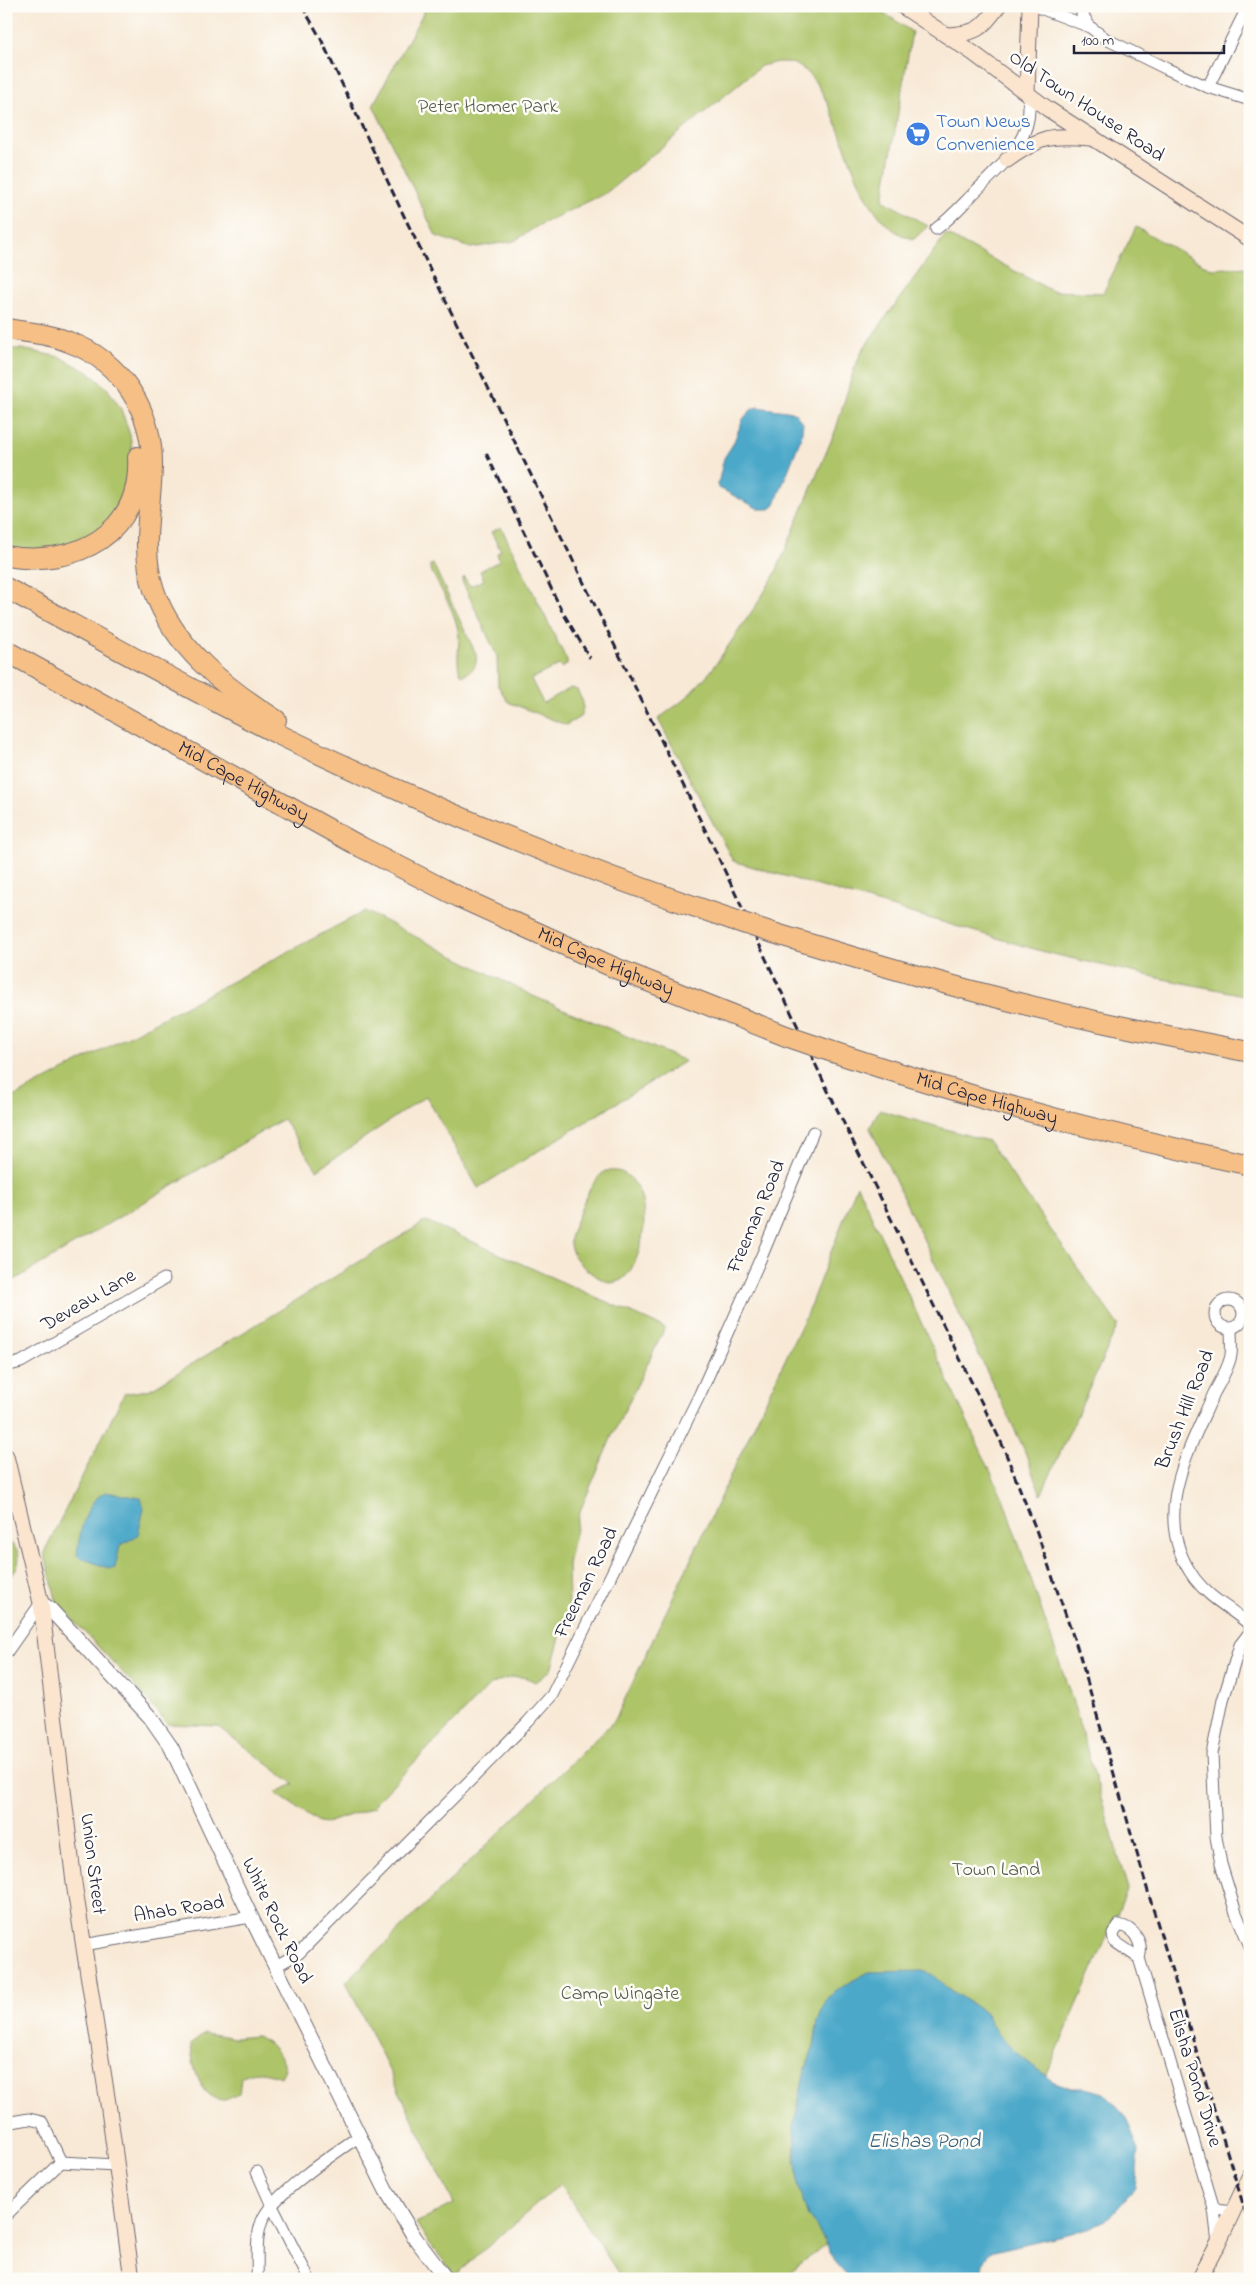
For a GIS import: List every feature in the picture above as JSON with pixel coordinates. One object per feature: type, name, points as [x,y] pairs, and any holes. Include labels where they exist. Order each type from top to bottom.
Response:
[{"type":"highway","points":[[6,329],[58,338],[80,346],[101,359],[124,381],[137,401],[150,440],[152,466],[147,554],[154,590],[164,613],[189,648],[212,673],[249,702],[334,760]]},
{"type":"highway","points":[[6,343],[60,351],[80,360],[99,373],[116,391],[129,413],[136,438],[139,466],[135,490],[125,512],[112,530],[95,544],[59,558],[32,559],[6,556]]},
{"type":"highway","points":[[6,588],[182,684],[334,760],[533,846],[646,890],[731,920],[879,966],[989,996],[1126,1027],[1250,1052]]},
{"type":"highway","name":"Mid Cape Highway","points":[[6,651],[361,847],[461,898],[632,975],[786,1036],[939,1086],[1039,1115],[1148,1142],[1250,1164]]},
{"type":"main road","name":"Old Town House Road","points":[[902,6],[1093,139],[1250,239]]},
{"type":"main road","points":[[946,35],[974,32],[982,27],[998,6]]},
{"type":"main road","points":[[1027,94],[1030,6]]},
{"type":"main road","points":[[1008,160],[1023,149],[1047,137],[1059,136],[1093,139]]},
{"type":"main road","name":"Union Street","points":[[6,1456],[41,1603],[70,1854],[132,2279]]},
{"type":"main road","points":[[1198,2279],[1218,2244],[1250,2175]]},
{"type":"street","points":[[1035,6],[1090,27],[1115,44],[1208,87],[1250,100]]},
{"type":"street","points":[[1082,6],[1082,14],[1090,27]]},
{"type":"street","points":[[1208,87],[1248,6]]},
{"type":"street","points":[[936,229],[1016,150],[1027,127],[1030,105],[1027,94]]},
{"type":"street","name":"Freeman Road","points":[[276,1966],[289,1960],[305,1946],[528,1722],[552,1694],[700,1394],[763,1253],[812,1132]]},
{"type":"street","name":"Deveau Lane","points":[[6,1366],[21,1362],[164,1279]]},
{"type":"street","name":"Brush Hill Road","points":[[1231,1328],[1231,1356],[1180,1472],[1174,1513],[1179,1548],[1196,1580],[1217,1601],[1250,1625]]},
{"type":"street","points":[[6,1653],[41,1603]]},
{"type":"street","name":"White Rock Road","points":[[41,1603],[50,1609],[114,1678],[166,1739],[251,1917],[386,2190],[409,2229],[446,2279]]},
{"type":"street","points":[[1250,1632],[1240,1645],[1222,1700],[1212,1754],[1216,1837],[1219,1855],[1236,1913],[1250,1946]]},
{"type":"street","name":"Ahab Road","points":[[83,1944],[251,1917]]},
{"type":"street","name":"Elisha Pond Drive","points":[[1138,1958],[1214,2208],[1218,2244]]},
{"type":"street","points":[[6,2123],[29,2119],[42,2122],[61,2162]]},
{"type":"street","points":[[257,2279],[260,2231],[262,2222],[272,2206],[305,2175],[360,2136]]},
{"type":"street","points":[[6,2215],[61,2162],[116,2165]]},
{"type":"street","points":[[257,2172],[309,2279]]},
{"type":"street","points":[[1214,2208],[1233,2211]]},
{"type":"green space","name":"Peter Homer Park","points":[[427,6],[874,6],[912,32],[883,200],[928,226],[914,239],[890,227],[871,204],[856,175],[831,112],[818,86],[801,68],[775,62],[761,66],[606,193],[539,225],[514,241],[471,248],[436,236],[373,105]]},
{"type":"green space","points":[[1136,227],[1211,269],[1250,267],[1250,996],[1048,953],[733,861],[658,719],[685,699],[711,671],[759,601],[776,572],[836,429],[854,369],[863,349],[946,234],[1052,291],[1103,293]]},
{"type":"green space","points":[[6,349],[21,349],[60,357],[88,372],[107,388],[121,409],[130,435],[134,460],[117,514],[76,547],[6,550]]},
{"type":"green space","points":[[501,527],[567,661],[567,664],[562,668],[559,665],[531,679],[543,703],[571,688],[577,690],[583,702],[580,717],[566,725],[508,702],[498,686],[497,656],[462,581],[464,577],[470,586],[484,580],[480,571],[499,561],[497,553],[501,551],[491,532]]},
{"type":"green space","points":[[433,564],[476,654],[474,667],[470,672],[463,675],[460,673],[459,667],[459,635],[456,622],[450,606],[430,568],[430,565]]},
{"type":"green space","points":[[365,911],[533,996],[685,1061],[478,1188],[426,1096],[317,1170],[283,1119],[6,1285],[6,1101]]},
{"type":"green space","points":[[879,1110],[988,1141],[1118,1325],[1041,1495],[1024,1449],[870,1128]]},
{"type":"green space","points":[[605,1171],[623,1173],[634,1182],[640,1194],[644,1224],[642,1240],[632,1267],[625,1277],[611,1283],[585,1268],[575,1257],[570,1244],[572,1232],[587,1194],[594,1182]]},
{"type":"green space","name":"Camp Wingate","points":[[857,1185],[1003,1498],[1072,1699],[1128,1889],[1046,2076],[1015,2052],[996,2032],[986,2014],[943,1985],[933,1975],[818,2021],[814,2046],[804,2074],[794,2126],[795,2160],[819,2231],[826,2244],[781,2279],[622,2279],[560,2184],[455,2275],[416,2223],[454,2204],[346,1982],[615,1720],[808,1311]]},
{"type":"green space","points":[[426,1221],[665,1328],[612,1436],[580,1511],[568,1564],[569,1605],[551,1670],[535,1682],[523,1677],[511,1677],[488,1687],[374,1804],[375,1807],[326,1823],[319,1822],[275,1793],[294,1784],[217,1726],[167,1724],[136,1687],[57,1603],[44,1552],[124,1394],[151,1389]]},
{"type":"green space","points":[[10,1543],[18,1552],[19,1558],[13,1574],[6,1583],[6,1544]]},
{"type":"green space","points":[[205,2033],[235,2038],[257,2036],[269,2043],[281,2057],[285,2069],[281,2077],[261,2072],[246,2074],[241,2077],[239,2094],[224,2100],[208,2094],[195,2069],[191,2043]]},
{"type":"water","points":[[757,407],[794,412],[803,423],[801,438],[774,506],[770,509],[759,509],[719,488],[718,484],[724,458],[733,444],[743,419],[751,410]]},
{"type":"water","points":[[105,1492],[141,1498],[144,1508],[138,1535],[120,1546],[115,1568],[111,1569],[77,1555],[84,1519],[92,1504]]},
{"type":"water","name":"Elishas Pond","points":[[923,1971],[933,1975],[943,1985],[986,2014],[996,2032],[1015,2052],[1052,2081],[1072,2088],[1085,2088],[1104,2093],[1126,2117],[1139,2151],[1135,2188],[1106,2220],[1084,2230],[990,2252],[983,2265],[981,2275],[984,2279],[850,2279],[838,2266],[819,2231],[808,2216],[798,2187],[794,2126],[804,2074],[814,2046],[818,2021],[827,1998],[848,1983],[869,1972]]},
{"type":"railway","points":[[302,6],[320,37],[403,214],[713,846],[828,1091],[1002,1444],[1035,1527],[1079,1653],[1151,1902],[1250,2227]]},
{"type":"railway","points":[[486,453],[562,611],[590,658]]},
{"type":"place","name":"Town News Convenience","points":[[918,134]]},
{"type":"park label","name":"Town Land","points":[[996,1870]]}]
